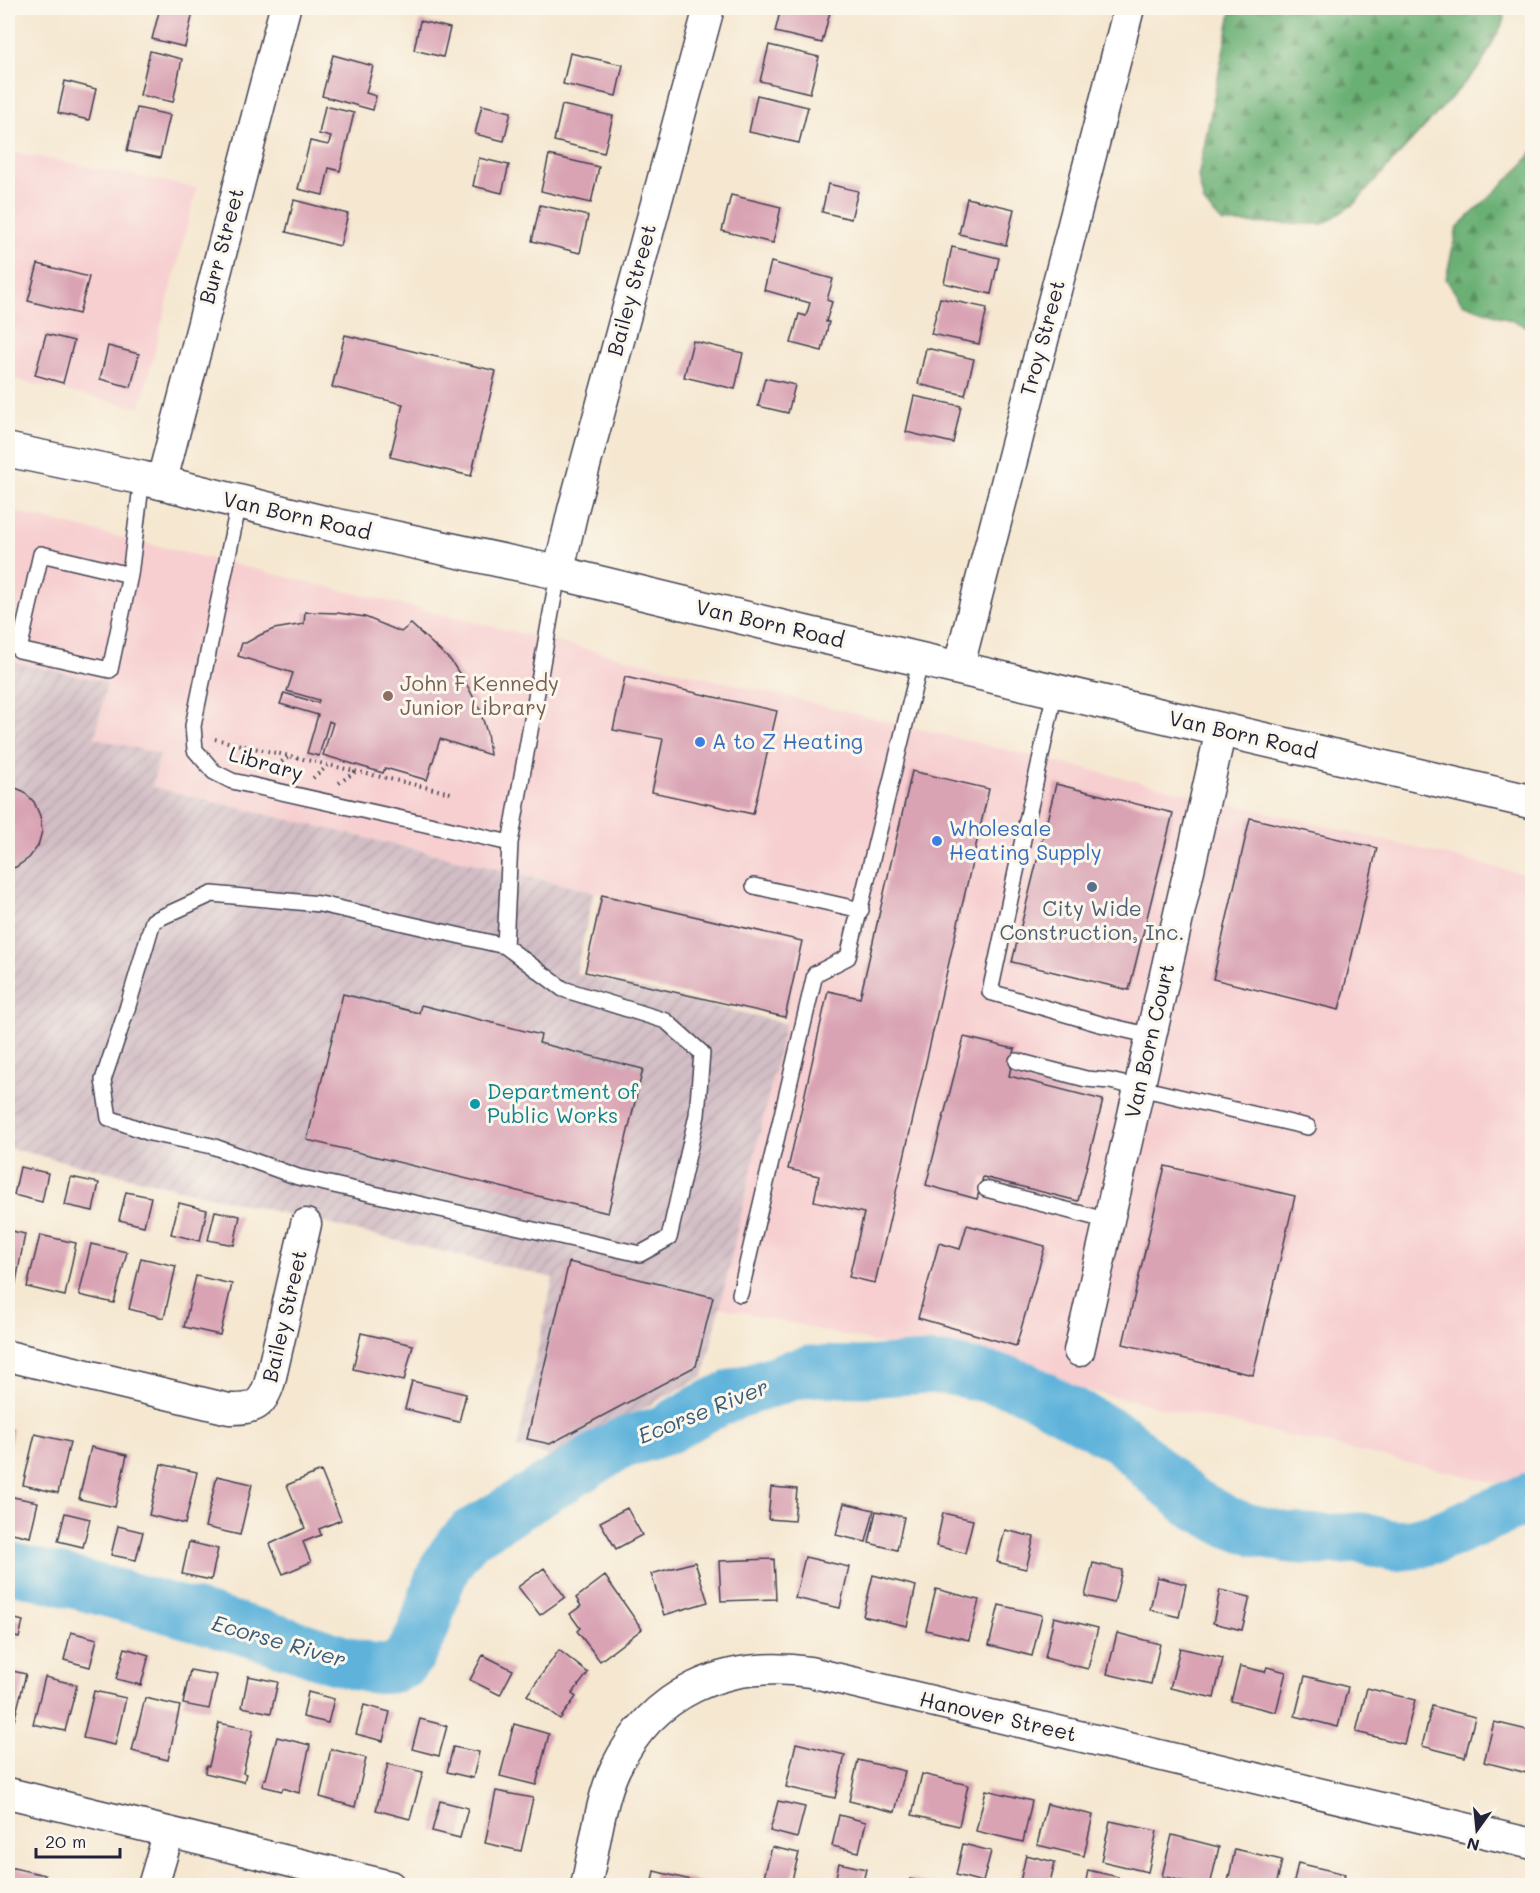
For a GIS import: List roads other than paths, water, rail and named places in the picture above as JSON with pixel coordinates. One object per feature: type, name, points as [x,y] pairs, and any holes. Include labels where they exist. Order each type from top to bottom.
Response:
[{"type":"main road","name":"Van Born Road","points":[[8,450],[558,574],[1054,692],[1533,802]]},
{"type":"street","name":"Burr Street","points":[[151,481],[285,8]]},
{"type":"street","name":"Bailey Street","points":[[558,574],[576,498],[709,8]]},
{"type":"street","name":"Troy Street","points":[[958,669],[1129,8]]},
{"type":"street","name":"Van Born Court","points":[[1079,1351],[1221,730]]},
{"type":"street","name":"Bailey Street","points":[[8,1356],[230,1409],[254,1406],[262,1399],[270,1381],[306,1224]]},
{"type":"street","name":"Hanover Street","points":[[586,1886],[607,1792],[615,1770],[644,1725],[660,1709],[691,1688],[727,1674],[764,1668],[787,1668],[810,1672],[1533,1844]]},
{"type":"street","points":[[8,1793],[390,1886]]},
{"type":"street","points":[[153,1886],[169,1832]]},
{"type":"lane","points":[[130,575],[41,554],[19,650],[110,670],[151,481]]},
{"type":"lane","name":"Library","points":[[239,502],[193,726],[195,750],[214,772],[232,781],[510,843]]},
{"type":"lane","points":[[505,946],[510,843],[558,574]]},
{"type":"lane","points":[[740,1293],[815,974],[848,957],[921,660]]},
{"type":"lane","points":[[1054,692],[990,992],[1152,1036]]},
{"type":"lane","points":[[754,886],[861,910]]},
{"type":"lane","points":[[212,894],[320,904],[505,946],[563,989],[666,1021],[702,1053],[697,1115],[669,1238],[640,1254],[298,1178],[212,1146],[150,1133],[110,1118],[104,1080],[128,1009],[153,921],[212,894]]},
{"type":"lane","points":[[1017,1061],[1086,1079],[1110,1081],[1308,1127]]},
{"type":"lane","points":[[986,1189],[1109,1221]]},
{"type":"waterway","name":"Ecorse River","points":[[8,1567],[192,1615],[352,1664],[381,1669],[392,1668],[401,1664],[416,1646],[445,1568],[471,1534],[620,1444],[665,1430],[735,1394],[810,1371],[863,1372],[929,1368],[952,1370],[1024,1387],[1123,1440],[1190,1501],[1226,1521],[1288,1538],[1321,1540],[1361,1538],[1394,1546],[1412,1544],[1439,1537],[1532,1497]]},
{"type":"place","name":"John F Kennedy Junior Library","points":[[388,696]]},
{"type":"place","name":"A to Z Heating","points":[[700,742]]},
{"type":"place","name":"Wholesale Heating Supply","points":[[937,841]]},
{"type":"place","name":"City Wide Construction, Inc.","points":[[1092,887]]},
{"type":"place","name":"Department of Public Works","points":[[475,1104]]}]
